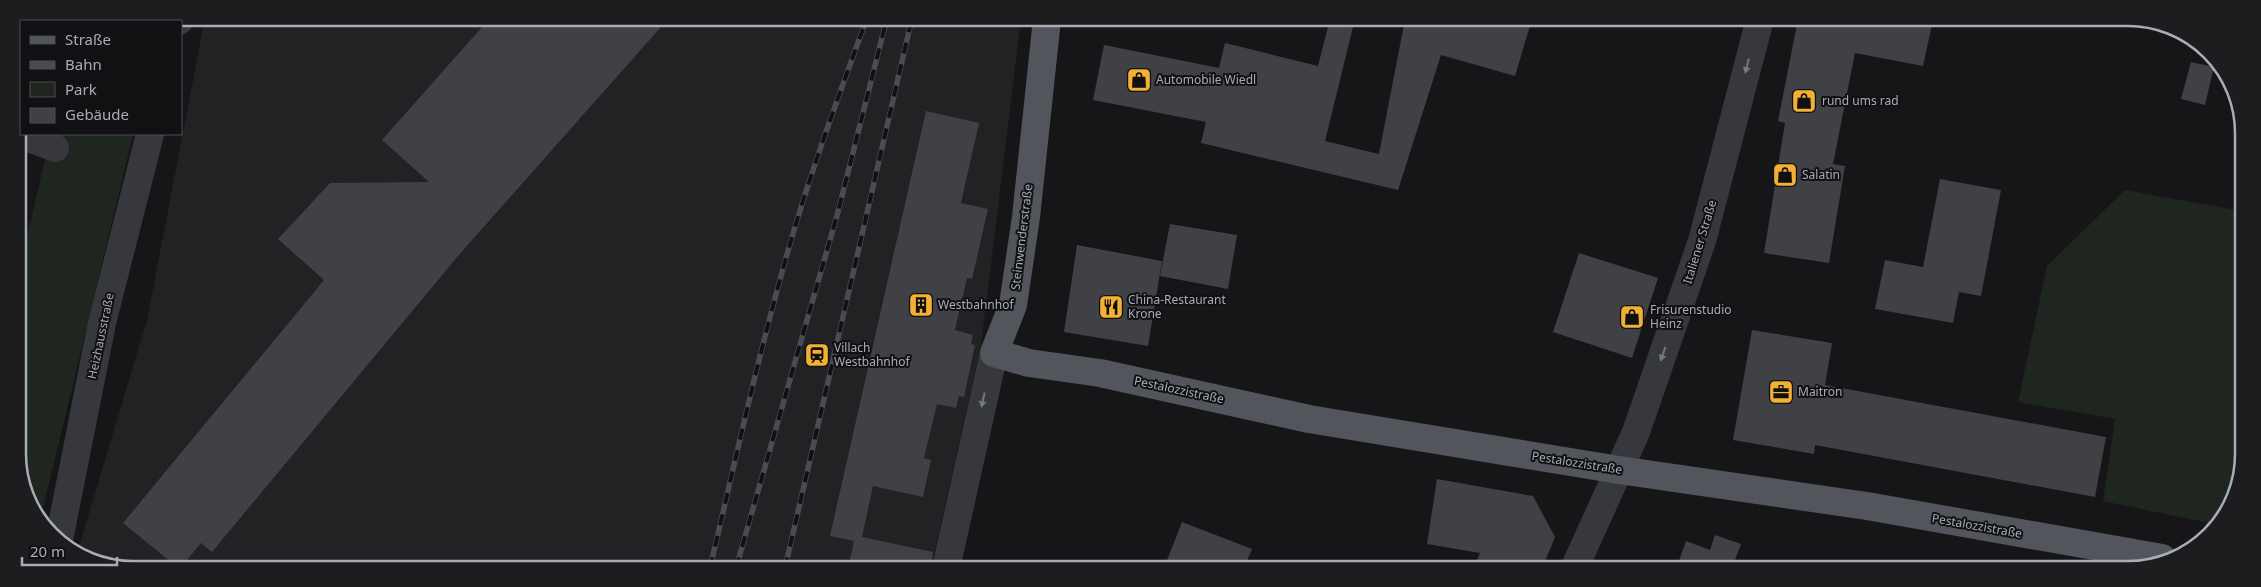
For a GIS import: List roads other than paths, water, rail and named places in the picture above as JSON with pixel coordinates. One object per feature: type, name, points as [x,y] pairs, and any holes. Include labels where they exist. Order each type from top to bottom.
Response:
[{"type":"main road","name":"Steinwenderstraße","points":[[994,353],[1013,306],[1026,217],[1046,26]]},
{"type":"main road","name":"Pestalozzistraße","points":[[994,353],[1029,362],[1100,373],[1309,419],[1619,470],[1867,506],[2126,561],[2148,559]]},
{"type":"street","name":"Italiener Straße","points":[[1578,561],[1636,432],[1702,242],[1758,26]]},
{"type":"street","name":"Heizhausstraße","points":[[61,532],[102,323],[150,135]]},
{"type":"street","points":[[26,137],[56,148]]},
{"type":"street","name":"Steinwenderstraße","points":[[948,561],[994,353]]},
{"type":"railway","points":[[712,561],[757,369],[788,251],[815,163],[864,26]]},
{"type":"railway","points":[[738,561],[838,212],[885,26]]},
{"type":"railway","points":[[787,561],[910,26]]},
{"type":"place","name":"Automobile Wiedl","points":[[1139,80]]},
{"type":"place","name":"rund ums rad","points":[[1804,101]]},
{"type":"place","name":"Salatin","points":[[1785,175]]},
{"type":"place","name":"Westbahnhof","points":[[921,305]]},
{"type":"place","name":"China-Restaurant Krone","points":[[1111,307]]},
{"type":"place","name":"Frisurenstudio Heinz","points":[[1632,317]]},
{"type":"place","name":"Villach Westbahnhof","points":[[817,355]]},
{"type":"place","name":"Maitron","points":[[1781,392]]}]
